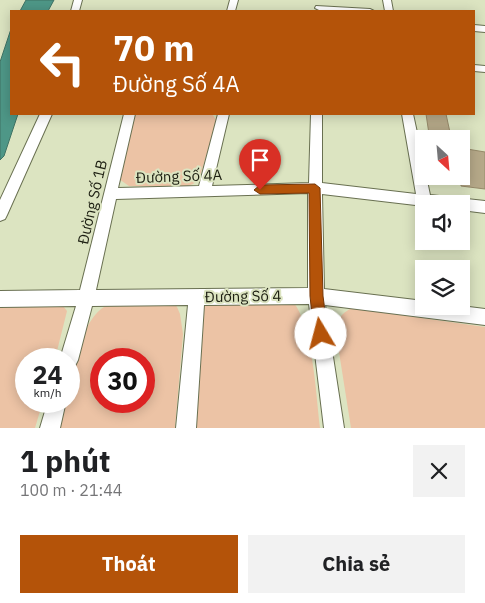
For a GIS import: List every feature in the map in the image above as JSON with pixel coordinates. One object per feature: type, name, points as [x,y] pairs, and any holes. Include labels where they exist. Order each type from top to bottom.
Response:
[{"type":"street","points":[[319,6],[360,10]]},
{"type":"street","points":[[0,215],[46,115]]},
{"type":"street","name":"Đường Số 1B","points":[[86,298],[129,115]]},
{"type":"street","points":[[204,191],[223,115]]},
{"type":"street","points":[[317,115],[315,188],[316,296],[334,428]]},
{"type":"street","points":[[408,115],[423,195]]},
{"type":"street","name":"Đường Số 4A","points":[[110,194],[315,188],[415,199]]},
{"type":"street","points":[[470,205],[485,207]]},
{"type":"street","name":"Đường Số 4","points":[[0,299],[316,296],[485,317]]},
{"type":"street","points":[[186,428],[197,297]]},
{"type":"street","points":[[72,348],[86,298]]},
{"type":"street","points":[[50,428],[54,413]]},
{"type":"shaded area","points":[[136,115],[213,115],[217,121],[199,179],[185,187],[129,186],[119,179],[133,118]]},
{"type":"shaded area","points":[[172,301],[180,314],[183,334],[175,428],[58,428],[62,413],[80,413],[80,348],[78,348],[90,322],[106,306]]},
{"type":"shaded area","points":[[0,302],[63,306],[67,311],[58,348],[15,348],[15,413],[39,413],[35,428],[0,428]]},
{"type":"shaded area","points":[[293,302],[300,313],[309,344],[320,428],[192,428],[204,304]]},
{"type":"shaded area","points":[[352,308],[485,327],[485,428],[351,428],[336,333],[340,318]]},
{"type":"water","points":[[26,0],[54,0],[49,10],[21,10]]},
{"type":"water","points":[[10,32],[10,115],[18,115],[4,156],[0,160],[0,62]]},
{"type":"building","points":[[426,115],[446,115],[449,130],[428,130]]},
{"type":"building","points":[[470,150],[485,152],[485,189],[461,186],[470,185]]},
{"type":"route","points":[[260,190],[315,188],[316,296],[321,334]]}]
